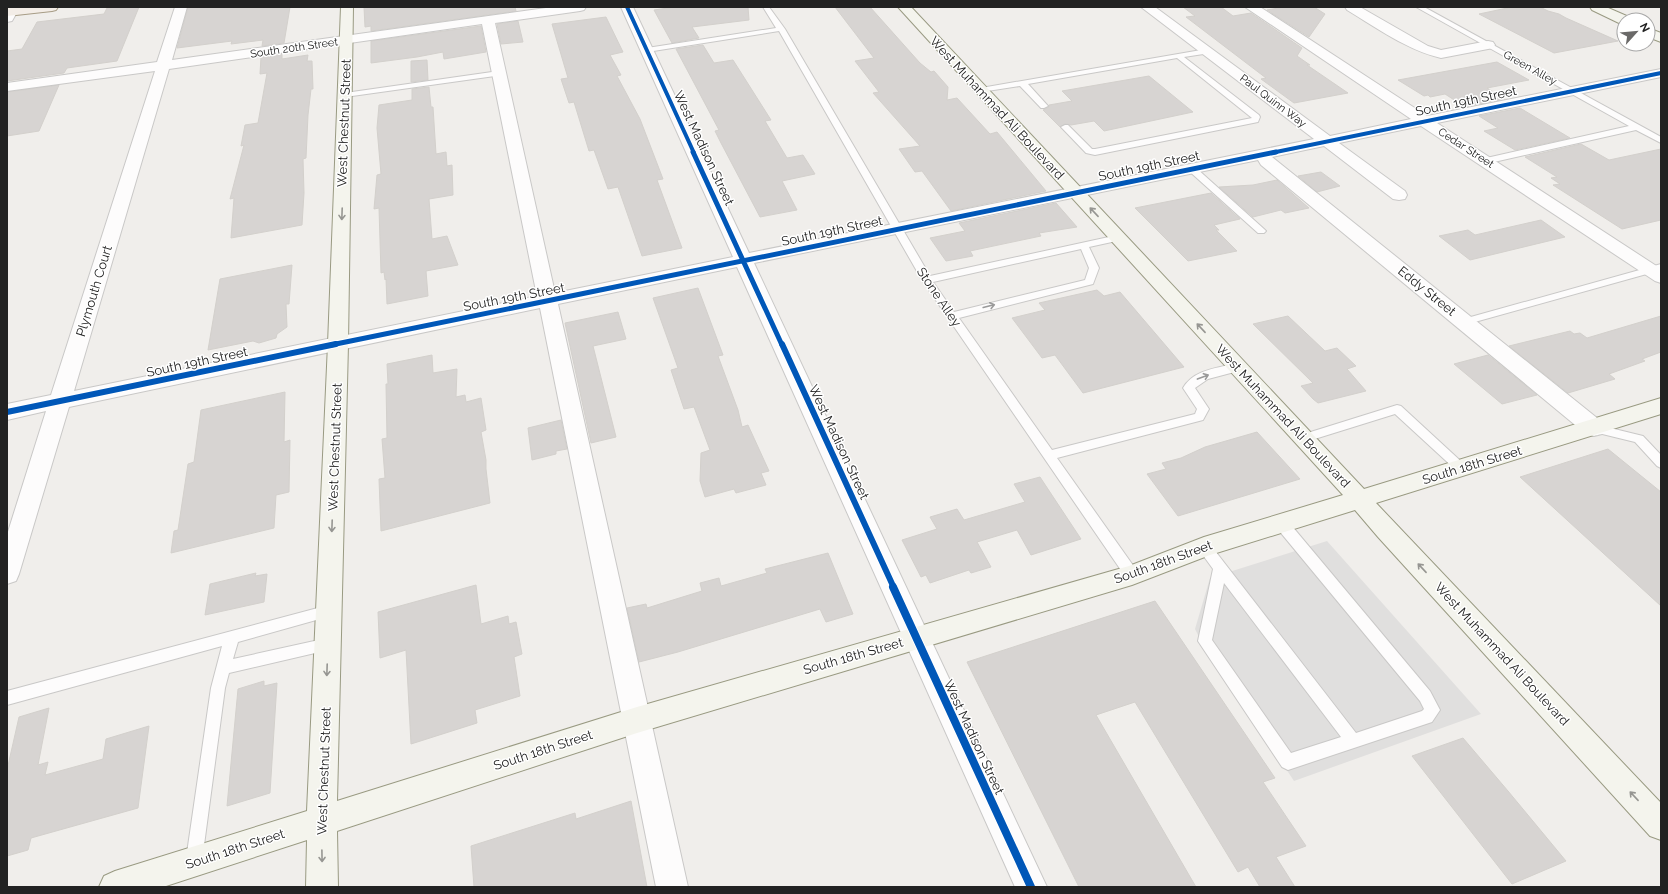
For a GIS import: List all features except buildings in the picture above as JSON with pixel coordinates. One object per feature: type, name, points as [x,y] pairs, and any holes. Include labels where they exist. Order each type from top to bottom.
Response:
[{"type":"main road","points":[[10,12],[52,7]]},
{"type":"main road","name":"West Chestnut Street","points":[[322,887],[322,821],[338,344],[347,7]]},
{"type":"main road","name":"West Muhammad Ali Boulevard","points":[[904,7],[1661,825]]},
{"type":"main road","points":[[1596,7],[1616,16]]},
{"type":"main road","name":"South 18th Street","points":[[115,887],[637,720],[1132,574],[1204,547],[1594,428],[1661,406]]},
{"type":"street","name":"Plymouth Court","points":[[7,574],[181,7]]},
{"type":"street","name":"South 20th Street","points":[[7,87],[580,7]]},
{"type":"street","name":"West Madison Street","points":[[627,7],[1031,887]]},
{"type":"street","name":"Paul Quinn Way","points":[[1147,7],[1399,195]]},
{"type":"street","name":"Cedar Street","points":[[1251,7],[1485,161],[1658,271]]},
{"type":"street","points":[[1351,7],[1423,49],[1441,54],[1488,45]]},
{"type":"street","points":[[488,20],[672,887]]},
{"type":"street","name":"South 19th Street","points":[[7,412],[961,215],[1076,193],[1424,120],[1661,73]]},
{"type":"street","name":"Eddy Street","points":[[1262,154],[1267,162],[1594,428]]},
{"type":"lane","name":"Stone Alley","points":[[766,7],[781,29],[927,280],[1132,574]]},
{"type":"lane","name":"Green Alley","points":[[1420,7],[1661,140]]},
{"type":"lane","points":[[647,50],[781,29]]},
{"type":"lane","points":[[981,90],[1207,51]]},
{"type":"lane","points":[[1065,126],[1089,151],[1095,152],[1255,120],[1256,117],[1178,56]]},
{"type":"lane","points":[[345,95],[499,73]]},
{"type":"lane","points":[[1022,83],[1044,106]]},
{"type":"lane","points":[[1485,161],[1636,127]]},
{"type":"lane","points":[[1192,169],[1261,231]]},
{"type":"lane","points":[[927,280],[1118,238]]},
{"type":"lane","points":[[951,316],[1089,282],[1094,268],[1084,246]]},
{"type":"lane","points":[[1464,322],[1658,271]]},
{"type":"lane","points":[[1050,455],[1198,417],[1203,409],[1189,388],[1192,382],[1238,367]]},
{"type":"lane","points":[[1304,438],[1397,410],[1461,468]]},
{"type":"lane","points":[[1594,428],[1639,439],[1660,460]]},
{"type":"lane","points":[[1220,569],[1205,641],[1288,762],[1427,717],[1432,710],[1425,696],[1281,523]]},
{"type":"lane","points":[[1204,547],[1353,741]]},
{"type":"lane","points":[[7,698],[329,611]]},
{"type":"lane","points":[[194,862],[215,707],[223,668],[232,637]]},
{"type":"lane","points":[[223,668],[328,644]]},
{"type":"shaded area","points":[[1327,541],[1481,714],[1294,781],[1200,639],[1195,629],[1210,578]]},
{"type":"cycle path","points":[[627,7],[1031,887]]},
{"type":"cycle path","points":[[7,412],[1661,73]]}]
